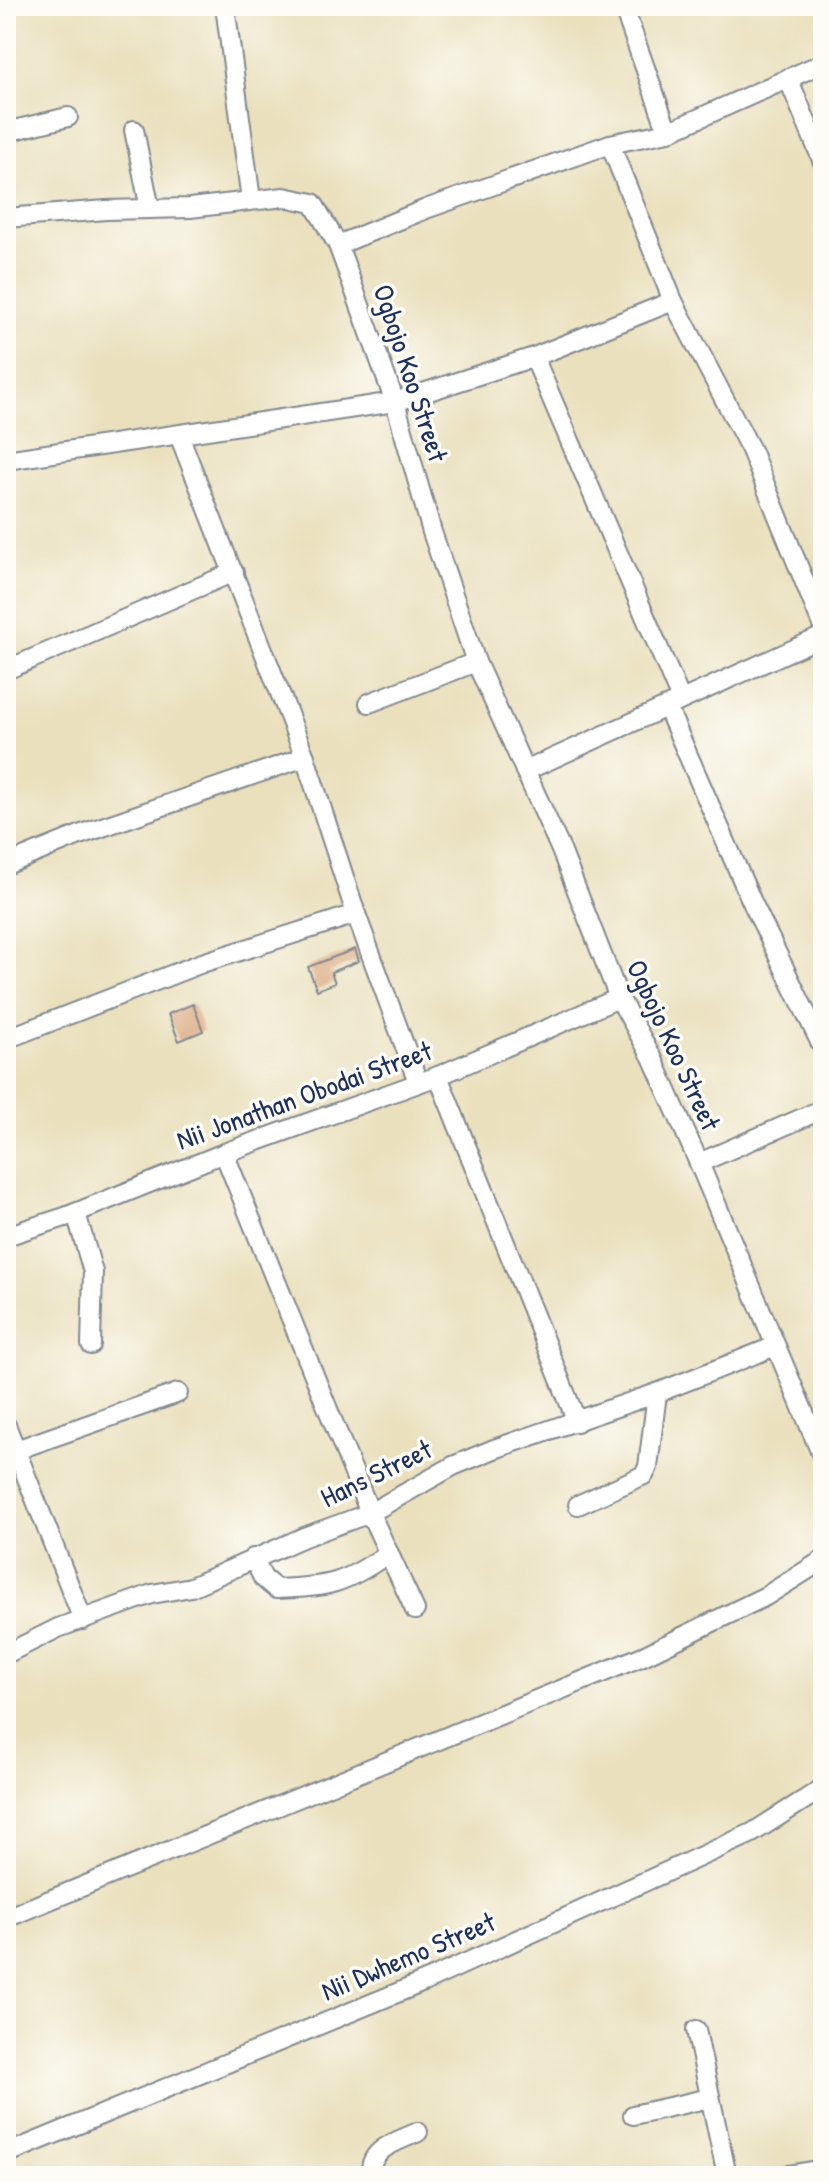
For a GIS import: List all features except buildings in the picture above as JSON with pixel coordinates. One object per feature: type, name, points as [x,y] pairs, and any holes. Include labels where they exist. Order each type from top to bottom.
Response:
[{"type":"street","points":[[225,6],[251,200]]},
{"type":"street","points":[[623,6],[668,132]]},
{"type":"street","points":[[338,245],[426,209],[610,144],[668,132],[823,63]]},
{"type":"street","points":[[788,78],[823,162]]},
{"type":"street","points":[[6,132],[68,117]]},
{"type":"street","points":[[134,130],[150,209]]},
{"type":"street","points":[[610,144],[673,301],[751,450],[823,627]]},
{"type":"street","name":"Ogbojo Koo Street","points":[[6,218],[190,208],[284,197],[313,203],[338,245],[395,402],[432,532],[476,662],[561,850],[619,998],[652,1057],[699,1163],[823,1109]]},
{"type":"street","points":[[6,460],[395,402],[534,357],[673,301]]},
{"type":"street","points":[[534,357],[752,902],[823,1048]]},
{"type":"street","points":[[179,435],[305,757],[356,914],[418,1082]]},
{"type":"street","points":[[6,670],[234,572]]},
{"type":"street","points":[[525,771],[823,636]]},
{"type":"street","points":[[369,703],[476,662]]},
{"type":"street","points":[[6,865],[82,834],[305,757]]},
{"type":"street","points":[[6,1039],[202,963],[356,914]]},
{"type":"street","name":"Nii Jonathan Obodai Street","points":[[6,1236],[76,1213],[224,1153],[438,1076],[619,998]]},
{"type":"street","points":[[438,1076],[577,1422]]},
{"type":"street","points":[[224,1153],[370,1513],[415,1610]]},
{"type":"street","points":[[699,1163],[773,1347],[823,1458]]},
{"type":"street","points":[[76,1213],[93,1272],[91,1345]]},
{"type":"street","name":"Hans Street","points":[[6,1654],[58,1628],[152,1594],[191,1587],[253,1558],[370,1513],[453,1466],[657,1393],[773,1347]]},
{"type":"street","points":[[83,1620],[10,1437],[178,1393]]},
{"type":"street","points":[[578,1505],[644,1475],[648,1467],[657,1393]]},
{"type":"street","points":[[253,1558],[269,1586],[276,1589],[304,1588],[338,1584],[389,1553]]},
{"type":"street","points":[[6,1918],[643,1656],[766,1596],[823,1560]]},
{"type":"street","name":"Nii Dwhemo Street","points":[[6,2154],[426,1981],[752,1833],[823,1788]]},
{"type":"street","points":[[696,2030],[727,2176]]},
{"type":"street","points":[[633,2115],[710,2098]]},
{"type":"street","points":[[371,2176],[370,2164],[374,2156],[418,2132]]},
{"type":"street","points":[[783,2176],[823,2169]]}]
